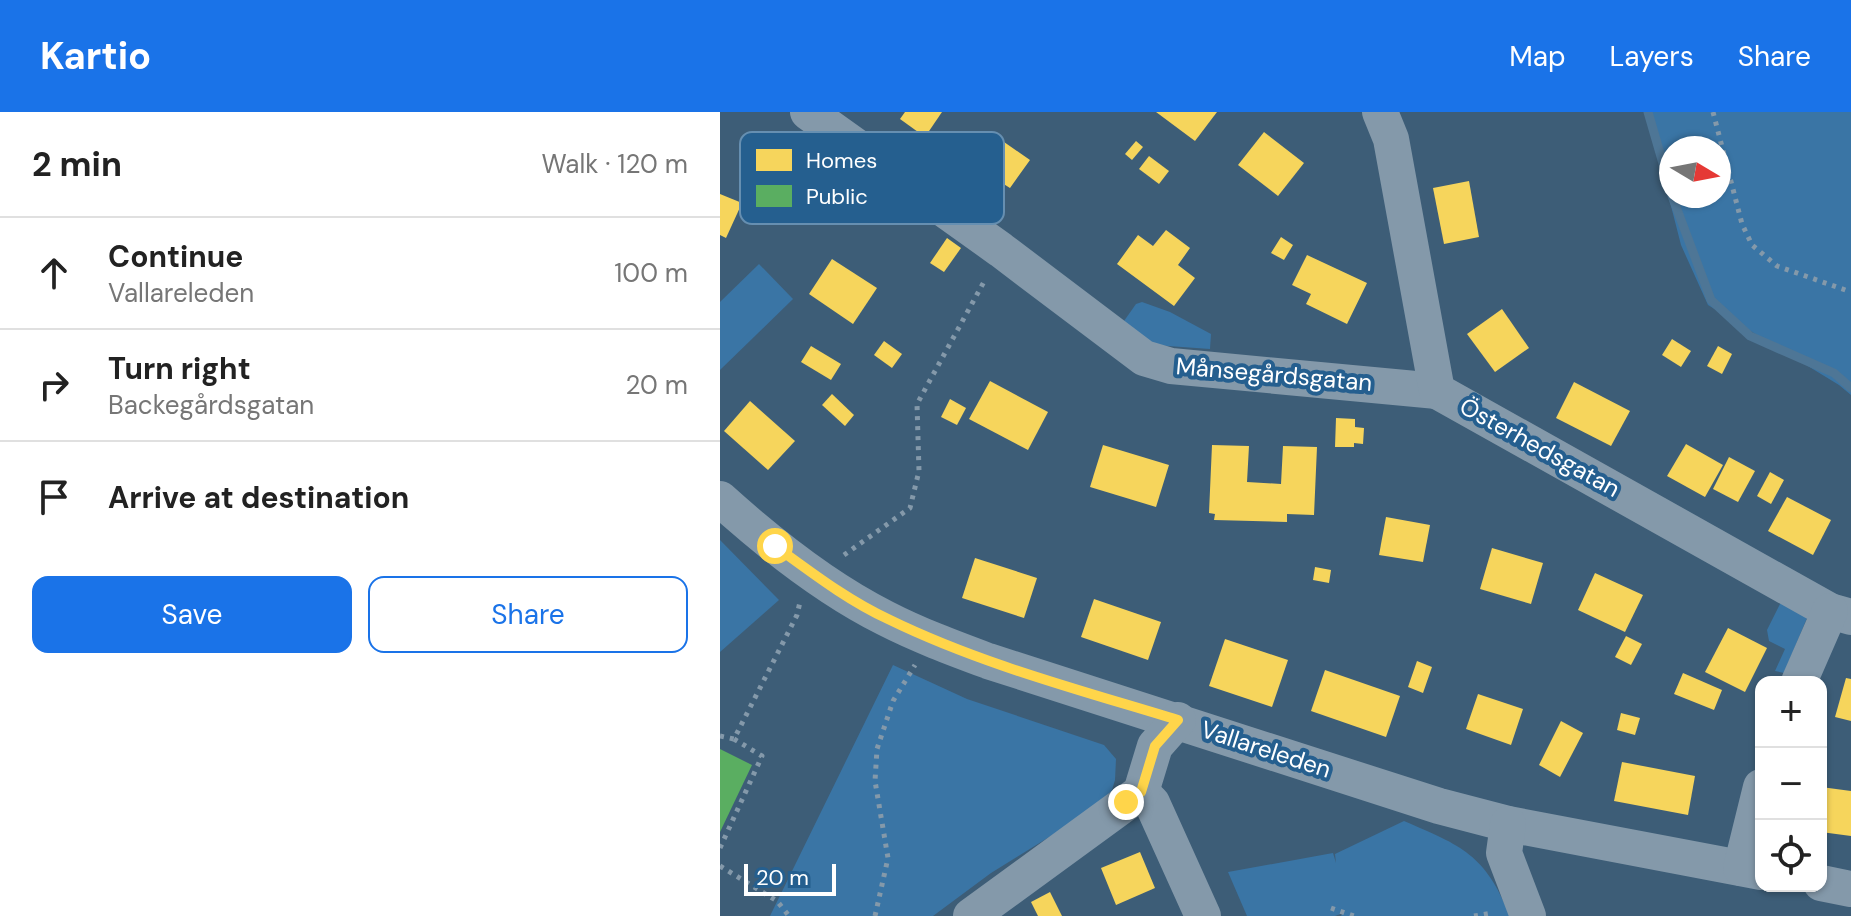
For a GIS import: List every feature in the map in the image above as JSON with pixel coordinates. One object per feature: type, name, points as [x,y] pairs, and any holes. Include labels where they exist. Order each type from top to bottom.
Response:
[{"type":"street","name":"Månsegårdsgatan","points":[[808,112],[836,132]]},
{"type":"street","name":"Österhedsgatan","points":[[1380,112],[1391,139],[1437,391],[1840,614]]},
{"type":"street","name":"Månsegårdsgatan","points":[[965,224],[1144,358],[1171,366],[1437,391]]},
{"type":"street","name":"Vallareleden","points":[[720,499],[775,546],[867,609],[930,639],[1030,675],[1439,806],[1508,824],[1751,870]]},
{"type":"street","points":[[1803,676],[1840,614]]},
{"type":"street","points":[[971,916],[1141,792],[1155,746],[1178,720]]},
{"type":"street","points":[[1141,792],[1152,803],[1203,916]]},
{"type":"street","points":[[1751,870],[1757,820]]},
{"type":"street","points":[[1508,824],[1504,853],[1528,916]]},
{"type":"street","points":[[1827,884],[1851,889]]},
{"type":"path","points":[[1713,112],[1742,224],[1752,245],[1777,266],[1851,292]]},
{"type":"path","points":[[842,557],[910,508],[919,471],[917,404],[1001,250]]},
{"type":"path","points":[[734,739],[797,615]]},
{"type":"path","points":[[875,916],[888,858],[875,781],[877,749],[893,701],[930,639]]},
{"type":"path","points":[[720,736],[734,739],[762,756],[720,848]]},
{"type":"path","points":[[720,866],[777,901],[789,916]]},
{"type":"path","points":[[1331,908],[1354,916]]},
{"type":"shaded area","points":[[1647,112],[1851,112],[1851,395],[1708,305],[1681,245],[1672,208],[1731,208],[1731,136],[1659,136],[1659,159]]},
{"type":"shaded area","points":[[759,264],[793,299],[720,370],[720,302]]},
{"type":"shaded area","points":[[1142,302],[1170,312],[1211,334],[1210,349],[1154,345],[1124,321],[1136,304]]},
{"type":"shaded area","points":[[720,540],[779,600],[720,652]]},
{"type":"shaded area","points":[[1783,598],[1807,618],[1784,673],[1775,671],[1785,649],[1769,641],[1767,630]]},
{"type":"shaded area","points":[[893,665],[967,699],[1104,745],[1116,759],[1115,780],[1109,800],[991,873],[933,916],[770,916]]},
{"type":"shaded area","points":[[1404,821],[1456,846],[1481,865],[1501,895],[1510,916],[1341,916],[1343,913],[1335,916],[1247,916],[1228,872],[1333,853],[1336,863],[1335,854]]},
{"type":"building: Homes","points":[[905,112],[942,112],[928,132],[918,132],[900,119]]},
{"type":"building: Homes","points":[[1156,112],[1217,112],[1195,141]]},
{"type":"building: Homes","points":[[1264,132],[1304,163],[1278,196],[1238,165]]},
{"type":"building: Homes","points":[[1136,141],[1143,147],[1132,160],[1125,154]]},
{"type":"building: Homes","points":[[1004,142],[1030,160],[1010,188],[1004,184]]},
{"type":"building: Homes","points":[[1149,156],[1169,171],[1159,184],[1139,169]]},
{"type":"building: Homes","points":[[1469,181],[1479,237],[1444,244],[1433,188]]},
{"type":"building: Homes","points":[[720,194],[740,202],[740,207],[726,238],[720,235]]},
{"type":"building: Homes","points":[[1166,230],[1190,248],[1178,265],[1195,278],[1174,306],[1117,264],[1138,235],[1153,246]]},
{"type":"building: Homes","points":[[1281,237],[1293,245],[1284,260],[1271,253]]},
{"type":"building: Homes","points":[[947,238],[961,248],[944,272],[930,263]]},
{"type":"building: Homes","points":[[1307,255],[1367,283],[1347,324],[1306,304],[1311,294],[1292,285]]},
{"type":"building: Homes","points":[[832,259],[877,288],[853,324],[809,294]]},
{"type":"building: Homes","points":[[1502,309],[1529,348],[1495,372],[1467,334]]},
{"type":"building: Homes","points":[[1672,339],[1691,351],[1681,367],[1662,355]]},
{"type":"building: Homes","points":[[884,341],[902,354],[892,368],[874,355]]},
{"type":"building: Homes","points":[[811,346],[841,364],[831,380],[801,362]]},
{"type":"building: Homes","points":[[1718,346],[1732,354],[1722,374],[1707,366]]},
{"type":"building: Homes","points":[[990,381],[1048,412],[1028,450],[969,419]]},
{"type":"building: Homes","points":[[1574,382],[1630,411],[1611,446],[1556,418]]},
{"type":"building: Homes","points":[[832,394],[854,415],[845,426],[822,405]]},
{"type":"building: Homes","points":[[950,399],[966,408],[957,425],[941,417]]},
{"type":"building: Homes","points":[[750,401],[795,441],[768,470],[724,431]]},
{"type":"building: Homes","points":[[1336,418],[1355,419],[1355,427],[1364,428],[1363,444],[1335,447]]},
{"type":"building: Homes","points":[[1686,444],[1723,465],[1705,497],[1667,476]]},
{"type":"building: Homes","points":[[1103,445],[1169,465],[1156,507],[1090,487]]},
{"type":"building: Homes","points":[[1212,445],[1249,446],[1247,482],[1281,484],[1283,446],[1317,447],[1314,515],[1287,514],[1287,522],[1214,520],[1215,514],[1209,513]]},
{"type":"building: Homes","points":[[1729,457],[1755,471],[1738,502],[1713,489]]},
{"type":"building: Homes","points":[[1770,472],[1784,480],[1771,504],[1757,496]]},
{"type":"building: Homes","points":[[1787,497],[1831,520],[1813,555],[1768,531]]},
{"type":"building: Homes","points":[[1386,517],[1430,525],[1423,562],[1379,555]]},
{"type":"building: Homes","points":[[1492,548],[1543,563],[1531,604],[1480,589]]},
{"type":"building: Homes","points":[[975,558],[1037,578],[1024,618],[962,598]]},
{"type":"building: Homes","points":[[1315,567],[1331,570],[1329,583],[1313,580]]},
{"type":"building: Homes","points":[[1595,573],[1643,595],[1625,632],[1578,610]]},
{"type":"building: Homes","points":[[1094,599],[1161,622],[1148,660],[1081,637]]},
{"type":"building: Homes","points":[[1728,628],[1767,648],[1745,692],[1705,672]]},
{"type":"building: Homes","points":[[1626,636],[1642,644],[1631,665],[1615,657]]},
{"type":"building: Homes","points":[[1225,639],[1288,660],[1272,707],[1209,686]]},
{"type":"building: Homes","points":[[1417,661],[1432,667],[1423,693],[1408,687]]},
{"type":"building: Homes","points":[[1325,670],[1400,696],[1386,737],[1311,711]]},
{"type":"building: Homes","points":[[1683,673],[1722,690],[1714,710],[1674,694]]},
{"type":"building: Homes","points":[[1846,678],[1851,679],[1851,721],[1835,717]]},
{"type":"building: Homes","points":[[1478,694],[1523,709],[1511,745],[1466,729]]},
{"type":"building: Homes","points":[[1621,713],[1640,718],[1635,735],[1617,730]]},
{"type":"building: Homes","points":[[1561,721],[1583,733],[1560,777],[1539,765]]},
{"type":"building: Homes","points":[[1622,762],[1695,776],[1688,815],[1614,801]]},
{"type":"building: Homes","points":[[1827,788],[1851,791],[1851,836],[1827,833]]},
{"type":"building: Homes","points":[[1140,852],[1155,888],[1116,905],[1101,868]]},
{"type":"building: Homes","points":[[1050,892],[1062,916],[1038,916],[1031,902]]},
{"type":"building: Public","points":[[720,749],[752,765],[720,832]]},
{"type":"waterway","points":[[1648,112],[1659,150]]},
{"type":"waterway","points":[[1676,208],[1711,300],[1750,336],[1834,373],[1851,388]]},
{"type":"route","points":[[775,546],[858,603],[930,639],[988,661],[1178,720],[1155,746],[1141,792],[1126,802]]}]
